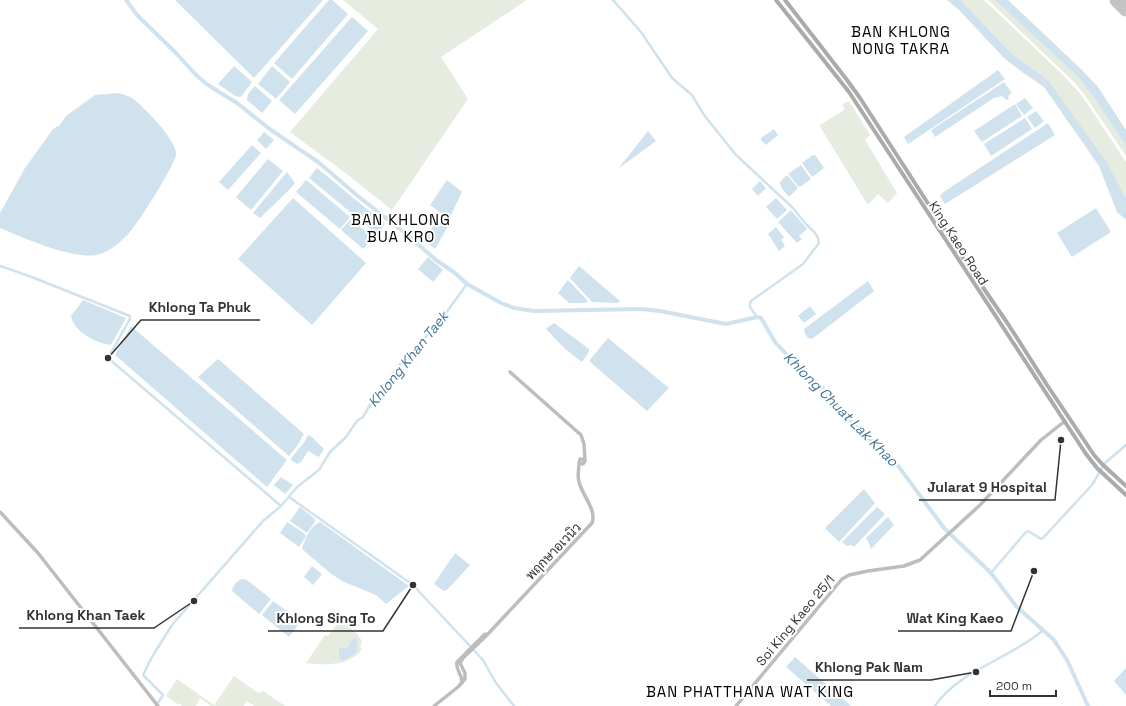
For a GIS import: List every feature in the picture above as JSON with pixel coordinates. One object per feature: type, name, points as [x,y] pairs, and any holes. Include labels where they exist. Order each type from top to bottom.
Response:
[{"type":"main road","name":"King Kaeo Road","points":[[776,0],[849,92],[1081,447],[1097,468],[1126,495]]},
{"type":"main road","name":"King Kaeo Road","points":[[785,0],[851,86],[1088,446],[1102,464],[1126,486]]},
{"type":"main road","points":[[1029,368],[1034,365]]},
{"type":"street","name":"พฤกษาอเวนิว","points":[[434,706],[462,683],[462,678],[456,665],[463,656],[488,632],[592,523],[593,513],[579,483],[579,470],[581,463],[585,462],[583,459],[585,453],[584,441],[581,435],[510,372]]},
{"type":"street","name":"Soi King Kaeo 25/1","points":[[736,706],[842,579],[849,575],[904,566],[917,562],[927,555],[980,505],[1041,440],[1065,421]]},
{"type":"street","points":[[0,512],[49,567],[158,706]]},
{"type":"shaded area","points":[[343,0],[527,0],[441,57],[468,99],[392,210],[290,132],[378,29]]},
{"type":"shaded area","points":[[961,0],[984,0],[1063,75],[1082,96],[1126,162],[1126,199],[1048,80],[1011,53]]},
{"type":"shaded area","points":[[988,0],[995,0],[1077,76],[1090,92],[1126,146],[1126,156],[1075,83]]},
{"type":"shaded area","points":[[849,101],[870,135],[865,140],[897,193],[888,203],[878,194],[869,204],[866,202],[821,128],[820,125],[844,110],[843,104]]},
{"type":"shaded area","points":[[339,621],[348,626],[358,635],[362,641],[360,646],[362,649],[357,655],[344,662],[336,664],[306,663],[325,635],[328,636]]},
{"type":"shaded area","points":[[234,676],[258,693],[261,693],[262,690],[285,706],[254,706],[247,701],[244,706],[211,706],[200,698],[196,706],[182,706],[166,696],[177,679],[214,705]]},
{"type":"water","points":[[175,0],[323,0],[254,78]]},
{"type":"water","points":[[329,0],[332,0],[348,14],[292,79],[274,63]]},
{"type":"water","points":[[947,0],[961,0],[1011,53],[1048,80],[1107,163],[1126,199],[1126,220],[1117,212],[1099,166],[1044,87],[1004,58],[959,10]]},
{"type":"water","points":[[995,0],[1008,0],[1098,87],[1126,130],[1126,146],[1090,92],[1077,76]]},
{"type":"water","points":[[352,17],[368,31],[295,114],[279,100]]},
{"type":"water","points":[[234,66],[252,82],[241,97],[235,96],[218,84]]},
{"type":"water","points":[[272,66],[290,82],[276,99],[258,84]]},
{"type":"water","points":[[998,70],[1005,79],[908,144],[904,137]]},
{"type":"water","points":[[1004,82],[1012,93],[1008,96],[1008,100],[1002,96],[994,98],[935,137],[931,130]]},
{"type":"water","points":[[255,86],[272,101],[262,113],[247,100],[248,94]]},
{"type":"water","points":[[118,93],[132,98],[159,124],[172,141],[176,155],[169,171],[134,228],[110,250],[101,254],[86,255],[74,254],[48,247],[0,228],[0,213],[25,168],[53,129],[60,125],[66,116],[95,95]]},
{"type":"water","points":[[1025,98],[1033,108],[1024,115],[1016,104]]},
{"type":"water","points":[[1015,104],[1022,116],[982,142],[974,131]]},
{"type":"water","points":[[1036,111],[1044,121],[1035,128],[1027,117]]},
{"type":"water","points":[[1025,118],[1032,129],[991,156],[984,144]]},
{"type":"water","points":[[1048,123],[1055,135],[945,204],[940,196],[945,191]]},
{"type":"water","points":[[774,129],[778,135],[766,145],[761,138]]},
{"type":"water","points":[[648,131],[656,141],[618,169]]},
{"type":"water","points":[[264,132],[274,140],[266,149],[257,140]]},
{"type":"water","points":[[252,145],[261,153],[228,190],[219,182]]},
{"type":"water","points":[[815,155],[824,168],[812,177],[802,163]]},
{"type":"water","points":[[268,159],[283,171],[251,210],[236,197]]},
{"type":"water","points":[[801,165],[811,179],[800,187],[788,174]]},
{"type":"water","points":[[317,168],[385,224],[377,234],[309,178]]},
{"type":"water","points":[[287,172],[295,183],[260,218],[253,213]]},
{"type":"water","points":[[786,176],[788,176],[798,188],[790,196],[788,196],[779,183]]},
{"type":"water","points":[[306,180],[350,217],[340,229],[296,192]]},
{"type":"water","points":[[447,180],[462,192],[449,219],[430,205]]},
{"type":"water","points":[[760,181],[766,188],[758,196],[752,189]]},
{"type":"water","points":[[293,198],[366,263],[312,325],[238,259]]},
{"type":"water","points":[[776,198],[787,210],[777,219],[766,207]]},
{"type":"water","points":[[1096,208],[1111,232],[1072,257],[1057,233]]},
{"type":"water","points":[[791,210],[807,229],[799,236],[802,239],[797,243],[778,222]]},
{"type":"water","points":[[351,219],[373,238],[363,249],[341,230]]},
{"type":"water","points":[[438,219],[448,226],[435,249],[424,240]]},
{"type":"water","points":[[776,227],[784,237],[781,240],[785,246],[779,251],[768,234]]},
{"type":"water","points":[[428,257],[443,270],[433,282],[418,269]]},
{"type":"water","points":[[579,266],[620,301],[618,303],[592,302],[570,278]]},
{"type":"water","points":[[568,280],[588,301],[585,303],[569,303],[558,293]]},
{"type":"water","points":[[868,281],[874,291],[812,339],[808,338],[804,329]]},
{"type":"water","points":[[83,300],[126,318],[111,345],[99,342],[86,336],[76,327],[71,316]]},
{"type":"water","points":[[810,306],[816,314],[804,323],[798,316]]},
{"type":"water","points":[[554,323],[589,349],[589,352],[582,362],[565,349],[546,329]]},
{"type":"water","points":[[131,326],[287,460],[267,487],[115,355]]},
{"type":"water","points":[[608,338],[669,388],[647,411],[589,361]]},
{"type":"water","points":[[218,359],[304,434],[289,456],[198,377]]},
{"type":"water","points":[[308,435],[324,449],[319,457],[308,451],[301,462],[297,464],[291,460],[292,457]]},
{"type":"water","points":[[281,477],[293,485],[285,494],[274,485]]},
{"type":"water","points":[[864,489],[875,503],[839,542],[825,528]]},
{"type":"water","points":[[300,507],[315,519],[315,522],[307,533],[290,521]]},
{"type":"water","points":[[877,507],[885,514],[854,547],[851,545],[847,546],[842,542]]},
{"type":"water","points":[[888,517],[894,525],[871,549],[866,538]]},
{"type":"water","points":[[287,522],[304,533],[306,536],[299,547],[280,533]]},
{"type":"water","points":[[320,522],[409,586],[386,604],[376,595],[342,581],[330,573],[302,549],[306,537],[313,526]]},
{"type":"water","points":[[455,553],[470,565],[448,589],[444,591],[434,584]]},
{"type":"water","points":[[312,566],[322,574],[313,585],[304,577]]},
{"type":"water","points":[[242,579],[247,580],[271,599],[259,614],[232,591],[233,587],[238,581]]},
{"type":"water","points":[[273,601],[301,621],[289,637],[262,615]]},
{"type":"water","points":[[355,638],[357,641],[357,651],[342,661],[339,656],[339,648],[347,648]]},
{"type":"water","points":[[795,657],[851,706],[831,706],[786,667]]},
{"type":"water","points":[[1126,668],[1126,695],[1114,681]]},
{"type":"waterway","name":"Khlong Chuat Lak Khao","points":[[126,0],[138,16],[196,75],[208,85],[237,103],[271,130],[318,162],[467,284],[501,303],[514,308],[534,311],[641,309],[660,311],[726,324],[757,317],[761,318],[775,342],[801,370],[824,389],[857,428],[893,459],[944,528],[991,573],[1016,606],[1054,640],[1067,660],[1088,706]]},
{"type":"waterway","points":[[613,0],[641,32],[672,78],[692,95],[704,115],[736,155],[793,208],[818,238],[819,243],[803,264],[751,301],[750,307],[757,317]]},
{"type":"waterway","points":[[0,266],[130,316],[130,319],[108,358],[281,506]]},
{"type":"waterway","name":"Khlong Khan Taek","points":[[156,706],[163,695],[143,675],[152,657],[172,625],[263,521],[281,506],[297,487],[319,470],[330,452],[346,437],[357,421],[363,417],[374,398],[400,364],[443,317],[467,284]]},
{"type":"waterway","points":[[991,573],[1025,533],[1028,531],[1041,539],[1043,538],[1092,485],[1105,463],[1126,445]]},
{"type":"waterway","points":[[289,497],[413,585],[483,660],[496,683],[514,706]]},
{"type":"waterway","points":[[935,706],[957,683],[1029,641],[1042,631]]},
{"type":"runway","points":[[1117,0],[1126,9]]},
{"type":"place","name":"Khlong Ta Phuk","points":[[108,358]]},
{"type":"place","name":"Jularat 9 Hospital","points":[[1061,440]]},
{"type":"place","name":"Wat King Kaeo","points":[[1034,571]]},
{"type":"place","name":"Khlong Sing To","points":[[413,585]]},
{"type":"place","name":"Khlong Khan Taek","points":[[194,601]]},
{"type":"place","name":"Khlong Pak Nam","points":[[976,672]]},
{"type":"district","name":"BAN KHLONG NONG TAKRA","points":[[901,40]]},
{"type":"district","name":"BAN KHLONG BUA KRO","points":[[401,228]]},
{"type":"district","name":"BAN PHATTHANA WAT KING","points":[[750,692]]}]
